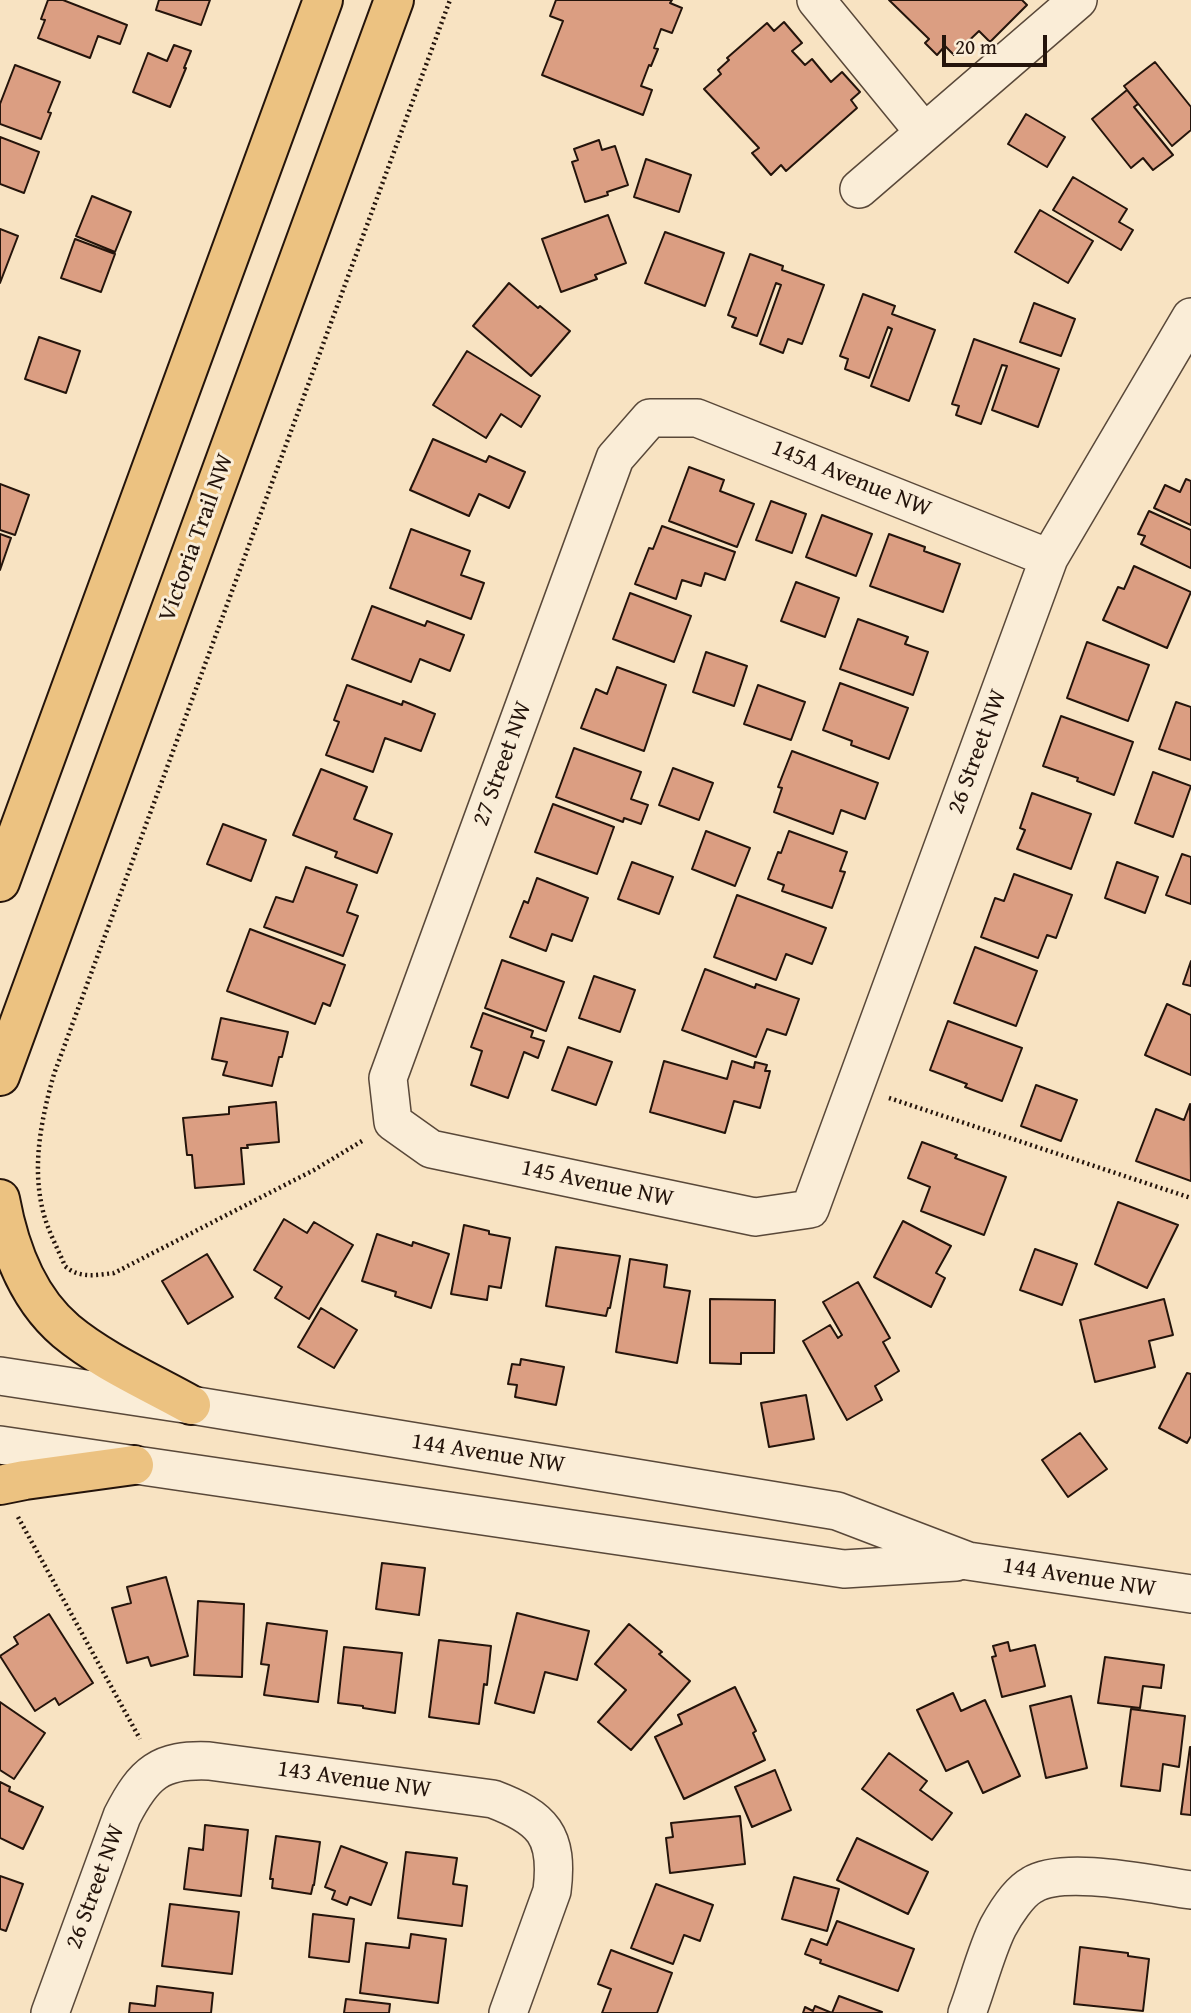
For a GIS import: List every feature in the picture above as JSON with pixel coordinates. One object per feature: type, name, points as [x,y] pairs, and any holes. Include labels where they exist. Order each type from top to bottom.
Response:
[{"type":"main road","points":[[0,882],[323,0]]},
{"type":"main road","name":"Victoria Trail NW","points":[[0,1076],[394,0]]},
{"type":"main road","points":[[0,1199],[15,1257],[29,1286],[46,1311],[66,1331],[94,1351],[191,1405]]},
{"type":"main road","points":[[8,1497],[25,1480],[134,1465]]},
{"type":"street","points":[[816,0],[924,132]]},
{"type":"street","points":[[859,189],[1078,0]]},
{"type":"street","name":"26 Street NW","points":[[810,1209],[1049,558],[1191,317]]},
{"type":"street","name":"145A Avenue NW","points":[[650,418],[697,418],[1049,558]]},
{"type":"street","name":"27 Street NW","points":[[393,1122],[388,1078],[615,458],[650,418]]},
{"type":"street","name":"145 Avenue NW","points":[[393,1122],[431,1149],[755,1217],[810,1209]]},
{"type":"street","name":"144 Avenue NW","points":[[0,1376],[836,1511],[968,1561]]},
{"type":"street","name":"144 Avenue NW","points":[[0,1445],[844,1569],[968,1561],[1191,1594]]},
{"type":"street","name":"143 Avenue NW","points":[[157,1770],[191,1760],[209,1761],[493,1799],[531,1817],[544,1829],[552,1850],[555,1870],[552,1891],[508,2013]]},
{"type":"street","name":"26 Street NW","points":[[50,2013],[122,1816],[134,1793],[144,1780],[157,1770]]},
{"type":"street","points":[[967,2013],[998,1928],[1012,1905],[1031,1885],[1055,1877],[1081,1875],[1191,1890]]},
{"type":"path","points":[[393,1122],[314,1170],[114,1273],[88,1276],[71,1272],[65,1266],[44,1213],[37,1150],[43,1111],[54,1074],[450,0]]},
{"type":"path","points":[[855,1087],[1191,1198]]},
{"type":"path","points":[[8,1497],[18,1520],[157,1770]]},
{"type":"building","points":[[48,0],[63,0],[127,25],[120,44],[98,36],[90,58],[38,38],[45,20],[41,19]]},
{"type":"building","points":[[159,0],[210,0],[201,25],[156,10]]},
{"type":"building","points":[[556,0],[672,0],[670,3],[682,8],[672,33],[661,29],[654,48],[658,49],[641,86],[652,90],[643,115],[542,75],[563,21],[550,16]]},
{"type":"building","points":[[889,0],[1022,0],[1027,5],[990,42],[979,31],[954,55],[945,46],[937,55],[925,43],[929,39]]},
{"type":"building","points":[[784,22],[802,43],[792,51],[805,65],[812,59],[831,82],[842,72],[860,92],[851,100],[857,108],[786,171],[781,165],[771,175],[752,153],[759,148],[704,89],[721,74],[718,70],[729,60],[727,58],[767,23],[774,31]]},
{"type":"building","points":[[174,45],[191,51],[170,107],[133,92],[148,53],[167,61]]},
{"type":"building","points":[[1155,62],[1191,107],[1191,130],[1172,146],[1124,86]]},
{"type":"building","points":[[15,65],[60,82],[41,139],[0,124],[0,104]]},
{"type":"building","points":[[1127,90],[1138,104],[1134,107],[1173,155],[1153,170],[1143,158],[1131,168],[1092,119]]},
{"type":"building","points":[[1026,114],[1065,137],[1047,167],[1008,144]]},
{"type":"building","points":[[0,137],[39,152],[24,193],[0,184]]},
{"type":"building","points":[[599,140],[602,150],[615,146],[628,185],[585,202],[572,162],[578,160],[574,149]]},
{"type":"building","points":[[646,159],[691,175],[679,212],[634,197]]},
{"type":"building","points":[[1073,177],[1127,209],[1119,222],[1133,230],[1121,250],[1053,210]]},
{"type":"building","points":[[92,196],[131,212],[115,252],[76,236]]},
{"type":"building","points":[[1040,210],[1093,241],[1068,283],[1015,252]]},
{"type":"building","points":[[608,215],[626,263],[595,275],[597,279],[561,292],[542,239]]},
{"type":"building","points":[[0,229],[18,236],[0,283]]},
{"type":"building","points":[[665,232],[724,253],[705,306],[645,283]]},
{"type":"building","points":[[75,239],[115,254],[101,292],[61,278]]},
{"type":"building","points":[[750,254],[783,266],[782,270],[824,285],[802,344],[788,339],[783,353],[760,344],[781,285],[776,283],[757,336],[732,327],[736,318],[728,315]]},
{"type":"building","points":[[509,283],[570,331],[531,376],[473,326]]},
{"type":"building","points":[[863,294],[895,306],[892,314],[935,330],[909,401],[871,386],[892,329],[888,327],[869,378],[845,369],[848,359],[840,356]]},
{"type":"building","points":[[1034,303],[1075,319],[1061,356],[1020,342]]},
{"type":"building","points":[[39,337],[80,351],[66,393],[25,379]]},
{"type":"building","points":[[974,339],[1059,369],[1038,427],[992,410],[1007,366],[1002,365],[981,424],[956,415],[959,406],[952,404]]},
{"type":"building","points":[[467,351],[540,396],[521,427],[501,414],[486,438],[433,405]]},
{"type":"building","points":[[433,439],[486,462],[489,456],[525,472],[509,508],[479,494],[469,516],[410,490]]},
{"type":"building","points":[[689,467],[724,480],[720,491],[754,504],[737,547],[669,521]]},
{"type":"building","points":[[1186,479],[1191,481],[1191,525],[1154,508],[1165,485],[1180,492]]},
{"type":"building","points":[[0,484],[29,495],[15,535],[0,530]]},
{"type":"building","points":[[771,501],[806,514],[792,553],[756,540]]},
{"type":"building","points":[[1149,511],[1191,530],[1191,568],[1141,544],[1145,536],[1138,534]]},
{"type":"building","points":[[822,515],[872,534],[856,576],[806,557]]},
{"type":"building","points":[[662,526],[735,552],[725,580],[705,573],[701,586],[682,580],[676,599],[635,584],[649,548],[653,549]]},
{"type":"building","points":[[411,529],[470,551],[461,575],[484,583],[471,619],[390,588]]},
{"type":"building","points":[[0,534],[11,538],[0,570]]},
{"type":"building","points":[[889,534],[960,564],[943,612],[870,586]]},
{"type":"building","points":[[1134,566],[1191,592],[1167,648],[1103,620],[1118,587],[1124,589]]},
{"type":"building","points":[[796,582],[839,598],[825,637],[781,621]]},
{"type":"building","points":[[630,593],[691,616],[674,662],[613,639]]},
{"type":"building","points":[[372,606],[425,626],[427,621],[464,635],[450,671],[420,659],[411,682],[352,659]]},
{"type":"building","points":[[858,619],[908,637],[905,644],[928,652],[913,695],[840,669]]},
{"type":"building","points":[[1087,642],[1149,665],[1128,721],[1067,698]]},
{"type":"building","points":[[706,652],[747,666],[734,706],[693,692]]},
{"type":"building","points":[[617,667],[666,685],[644,751],[581,728],[596,689],[607,694]]},
{"type":"building","points":[[840,683],[908,708],[889,759],[851,745],[852,741],[823,730]]},
{"type":"building","points":[[347,685],[402,705],[403,701],[435,714],[421,751],[385,738],[373,772],[326,755],[339,722],[334,720]]},
{"type":"building","points":[[758,685],[805,702],[791,740],[744,724]]},
{"type":"building","points":[[1176,702],[1191,707],[1191,760],[1159,749]]},
{"type":"building","points":[[1061,716],[1133,742],[1114,795],[1077,781],[1078,778],[1043,766]]},
{"type":"building","points":[[574,748],[641,772],[631,799],[648,805],[641,824],[624,818],[623,822],[556,797]]},
{"type":"building","points":[[792,751],[878,783],[865,819],[841,810],[833,834],[774,812],[782,788],[778,787]]},
{"type":"building","points":[[673,768],[713,783],[699,820],[659,805]]},
{"type":"building","points":[[321,769],[367,787],[354,819],[392,834],[377,873],[335,857],[337,852],[293,835]]},
{"type":"building","points":[[1153,772],[1191,786],[1173,837],[1135,823]]},
{"type":"building","points":[[1032,793],[1091,814],[1071,869],[1017,849],[1025,830],[1020,828]]},
{"type":"building","points":[[553,804],[614,827],[597,874],[535,852]]},
{"type":"building","points":[[223,824],[266,840],[251,881],[207,864]]},
{"type":"building","points":[[706,831],[750,848],[735,886],[692,869]]},
{"type":"building","points":[[789,831],[847,852],[840,871],[845,872],[832,908],[782,891],[784,885],[768,879]]},
{"type":"building","points":[[1182,854],[1191,857],[1191,904],[1166,895]]},
{"type":"building","points":[[632,862],[673,877],[659,914],[618,899]]},
{"type":"building","points":[[1117,862],[1158,877],[1145,913],[1105,898]]},
{"type":"building","points":[[306,867],[357,885],[347,912],[358,916],[343,956],[264,927],[276,897],[293,902]]},
{"type":"building","points":[[1014,874],[1072,895],[1056,938],[1047,935],[1038,958],[981,937],[995,898],[1004,901]]},
{"type":"building","points":[[537,878],[588,898],[572,941],[552,934],[546,951],[510,937],[524,901],[528,903]]},
{"type":"building","points":[[737,895],[826,928],[812,964],[786,954],[776,980],[714,957]]},
{"type":"building","points":[[250,929],[345,965],[330,1006],[323,1003],[315,1024],[227,991]]},
{"type":"building","points":[[975,947],[1037,971],[1016,1026],[954,1003]]},
{"type":"building","points":[[502,960],[564,982],[546,1031],[485,1008]]},
{"type":"building","points":[[1191,961],[1191,986],[1183,984]]},
{"type":"building","points":[[705,969],[755,988],[756,984],[799,999],[786,1035],[767,1029],[756,1057],[682,1030]]},
{"type":"building","points":[[594,976],[635,990],[620,1032],[579,1018]]},
{"type":"building","points":[[1167,1004],[1191,1015],[1191,1075],[1145,1055]]},
{"type":"building","points":[[483,1013],[533,1031],[531,1037],[544,1041],[538,1058],[524,1052],[508,1098],[471,1085],[482,1051],[471,1047]]},
{"type":"building","points":[[221,1018],[288,1032],[272,1086],[223,1075],[227,1062],[212,1059]]},
{"type":"building","points":[[948,1021],[1022,1048],[1002,1101],[930,1070]]},
{"type":"building","points":[[568,1047],[612,1062],[596,1105],[552,1090]]},
{"type":"building","points":[[664,1061],[727,1079],[732,1061],[754,1068],[755,1062],[767,1065],[765,1071],[770,1071],[760,1108],[734,1101],[725,1133],[650,1112]]},
{"type":"building","points":[[1036,1085],[1077,1100],[1061,1141],[1021,1126]]},
{"type":"building","points":[[276,1102],[279,1142],[241,1148],[244,1184],[195,1188],[192,1155],[187,1155],[183,1118],[229,1114],[229,1107]]},
{"type":"building","points":[[1190,1104],[1191,1181],[1136,1161],[1156,1109],[1184,1120]]},
{"type":"building","points":[[922,1142],[1006,1177],[984,1235],[921,1211],[930,1187],[908,1178]]},
{"type":"building","points":[[1118,1202],[1178,1225],[1147,1288],[1095,1264]]},
{"type":"building","points":[[284,1219],[307,1233],[314,1222],[353,1245],[309,1319],[275,1298],[282,1287],[254,1270]]},
{"type":"building","points":[[903,1221],[951,1246],[936,1273],[945,1278],[931,1307],[874,1277]]},
{"type":"building","points":[[464,1225],[510,1238],[501,1288],[489,1286],[487,1300],[451,1294]]},
{"type":"building","points":[[377,1234],[412,1246],[413,1242],[449,1254],[431,1308],[395,1296],[396,1292],[362,1281]]},
{"type":"building","points":[[556,1247],[620,1256],[606,1316],[546,1306]]},
{"type":"building","points":[[1035,1249],[1077,1264],[1062,1305],[1020,1290]]},
{"type":"building","points":[[207,1254],[233,1297],[188,1324],[162,1281]]},
{"type":"building","points":[[630,1259],[667,1265],[664,1287],[690,1291],[677,1363],[616,1352]]},
{"type":"building","points":[[858,1282],[890,1338],[883,1342],[899,1371],[875,1386],[882,1400],[847,1420],[803,1341],[830,1325],[838,1338],[842,1335],[823,1302]]},
{"type":"building","points":[[710,1299],[775,1300],[774,1353],[741,1353],[741,1364],[710,1363]]},
{"type":"building","points":[[1164,1299],[1173,1335],[1149,1341],[1155,1367],[1095,1382],[1080,1320]]},
{"type":"building","points":[[321,1308],[357,1330],[334,1368],[298,1347]]},
{"type":"building","points":[[521,1359],[564,1367],[556,1405],[515,1397],[517,1385],[508,1384],[512,1364],[520,1365]]},
{"type":"building","points":[[1187,1373],[1191,1374],[1191,1436],[1187,1443],[1159,1428]]},
{"type":"building","points":[[806,1395],[814,1439],[769,1447],[761,1403]]},
{"type":"building","points":[[1080,1433],[1107,1469],[1068,1497],[1042,1460]]},
{"type":"building","points":[[382,1563],[425,1568],[419,1615],[376,1609]]},
{"type":"building","points":[[166,1577],[188,1656],[151,1666],[148,1657],[127,1663],[112,1608],[131,1603],[127,1587]]},
{"type":"building","points":[[198,1601],[244,1604],[242,1677],[194,1675]]},
{"type":"building","points":[[517,1613],[589,1631],[577,1680],[545,1672],[534,1713],[495,1703]]},
{"type":"building","points":[[49,1614],[93,1683],[59,1705],[55,1698],[35,1711],[0,1656],[18,1644],[14,1637]]},
{"type":"building","points":[[267,1623],[327,1631],[318,1702],[264,1695],[269,1665],[261,1664]]},
{"type":"building","points":[[629,1624],[690,1681],[631,1750],[598,1722],[626,1690],[595,1664]]},
{"type":"building","points":[[439,1640],[491,1646],[479,1724],[429,1717]]},
{"type":"building","points":[[1008,1642],[1010,1651],[1035,1645],[1045,1686],[1002,1697],[992,1657],[996,1656],[993,1646]]},
{"type":"building","points":[[344,1647],[402,1653],[395,1713],[338,1703]]},
{"type":"building","points":[[1105,1657],[1164,1665],[1161,1688],[1143,1686],[1140,1708],[1098,1703]]},
{"type":"building","points":[[735,1687],[756,1731],[753,1733],[765,1760],[684,1799],[655,1737],[682,1724],[678,1715]]},
{"type":"building","points":[[953,1693],[961,1711],[985,1700],[1020,1776],[983,1793],[968,1761],[946,1771],[917,1710]]},
{"type":"building","points":[[1071,1696],[1087,1768],[1046,1778],[1030,1706]]},
{"type":"building","points":[[0,1702],[45,1733],[14,1779],[0,1770]]},
{"type":"building","points":[[1131,1709],[1185,1716],[1179,1767],[1163,1764],[1160,1791],[1121,1786]]},
{"type":"building","points":[[1191,1747],[1191,1815],[1181,1814]]},
{"type":"building","points":[[889,1753],[927,1781],[920,1790],[952,1813],[932,1840],[862,1789]]},
{"type":"building","points":[[775,1770],[791,1810],[752,1827],[735,1787]]},
{"type":"building","points":[[0,1782],[10,1787],[9,1791],[43,1807],[23,1849],[0,1838]]},
{"type":"building","points":[[740,1816],[745,1864],[670,1873],[666,1838],[673,1837],[671,1823]]},
{"type":"building","points":[[205,1825],[248,1830],[241,1896],[184,1889],[189,1848],[203,1850]]},
{"type":"building","points":[[276,1836],[320,1842],[311,1894],[272,1888],[273,1879],[270,1879]]},
{"type":"building","points":[[857,1838],[928,1872],[908,1914],[837,1880]]},
{"type":"building","points":[[341,1846],[387,1863],[371,1905],[350,1897],[347,1905],[332,1899],[335,1891],[325,1887]]},
{"type":"building","points":[[406,1852],[457,1858],[453,1884],[467,1886],[462,1926],[398,1918]]},
{"type":"building","points":[[0,1876],[23,1884],[6,1931],[0,1929]]},
{"type":"building","points":[[794,1877],[839,1889],[827,1931],[782,1919]]},
{"type":"building","points":[[656,1884],[713,1905],[700,1941],[684,1935],[673,1964],[631,1948]]},
{"type":"building","points":[[170,1904],[239,1912],[232,1974],[162,1966]]},
{"type":"building","points":[[313,1914],[354,1919],[349,1962],[309,1957]]},
{"type":"building","points":[[837,1921],[914,1949],[898,1991],[820,1963],[821,1960],[805,1954],[811,1939],[827,1945]]},
{"type":"building","points":[[411,1934],[446,1939],[438,2003],[360,1993],[366,1943],[409,1948]]},
{"type":"building","points":[[1080,1947],[1128,1953],[1128,1956],[1149,1959],[1143,2011],[1074,2004]]},
{"type":"building","points":[[611,1950],[672,1973],[657,2013],[602,2013],[611,1989],[598,1984]]},
{"type":"building","points":[[157,1986],[213,1993],[211,2013],[129,2013],[130,2003],[155,2006]]},
{"type":"building","points":[[839,1996],[882,2012],[881,2013],[832,2013]]},
{"type":"building","points":[[346,1999],[390,2004],[389,2013],[344,2013]]},
{"type":"building","points":[[815,2006],[832,2013],[803,2013],[805,2007],[813,2011]]}]
